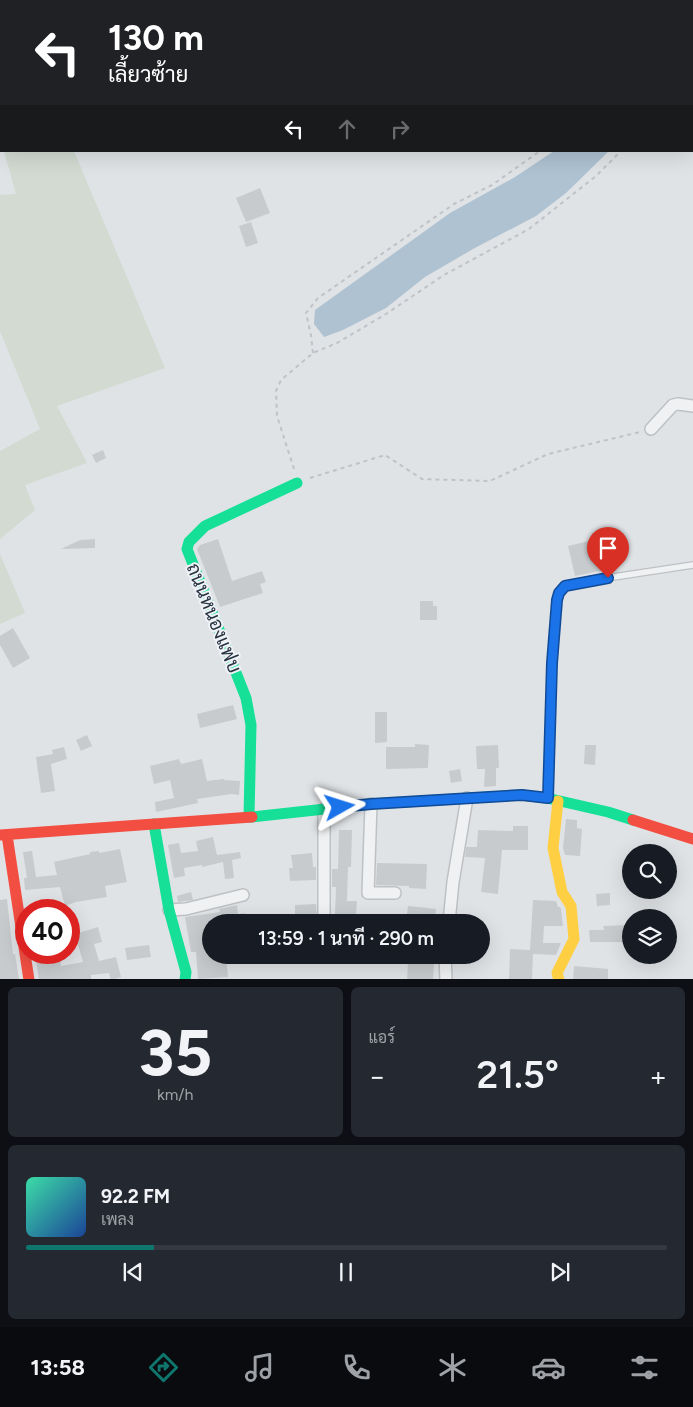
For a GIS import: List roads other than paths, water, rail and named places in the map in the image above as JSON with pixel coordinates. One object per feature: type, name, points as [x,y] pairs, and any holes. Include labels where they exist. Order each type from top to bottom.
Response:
[{"type":"street","points":[[651,429],[673,405],[693,406]]},
{"type":"street","name":"ถนนหนองแฟบ","points":[[249,817],[251,725],[246,698],[187,549],[189,542],[205,526],[297,482]]},
{"type":"street","points":[[29,979],[3,835],[249,817],[371,804],[522,795],[553,799],[608,812],[693,839]]},
{"type":"street","points":[[450,914],[453,882],[467,798]]},
{"type":"street","points":[[553,799],[553,848],[562,892],[571,906],[574,939],[557,973],[559,979]]},
{"type":"street","points":[[371,804],[368,893],[395,893]]},
{"type":"street","points":[[324,808],[324,914]]},
{"type":"street","points":[[154,824],[169,910],[186,972],[185,979]]},
{"type":"street","points":[[169,910],[186,909],[243,895]]},
{"type":"street","points":[[445,964],[446,979]]},
{"type":"lane","points":[[553,799],[552,663],[559,593],[565,586],[574,584],[693,565]]},
{"type":"water","points":[[552,152],[608,152],[566,193],[536,216],[425,277],[386,308],[343,330],[324,337],[314,324],[315,310],[450,213],[515,177]]}]
